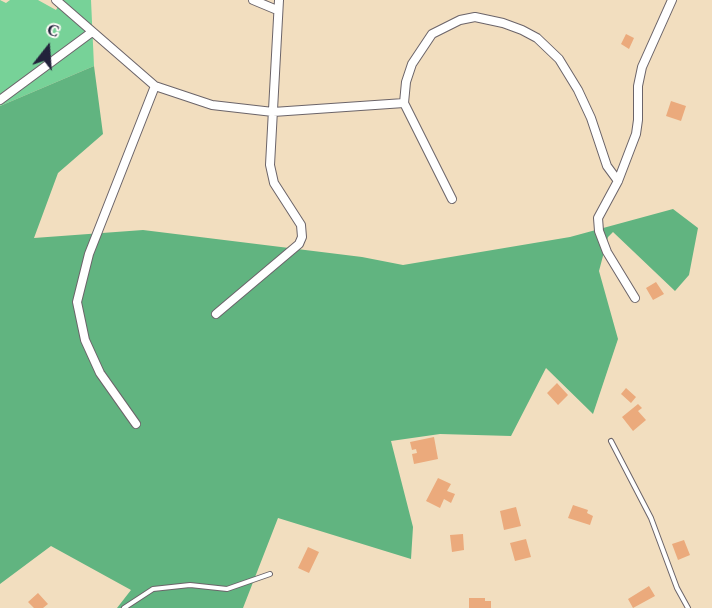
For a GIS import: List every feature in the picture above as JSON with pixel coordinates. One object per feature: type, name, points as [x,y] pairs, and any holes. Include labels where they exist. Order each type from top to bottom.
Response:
[{"type":"street","points":[[56,0],[155,86],[212,105],[273,112],[404,103]]},
{"type":"street","points":[[253,0],[277,10]]},
{"type":"street","points":[[216,314],[299,244],[303,237],[301,225],[274,183],[270,165],[279,0]]},
{"type":"street","points":[[635,298],[607,252],[599,231],[598,218],[618,181],[636,134],[638,86],[642,67],[672,0]]},
{"type":"street","points":[[453,199],[404,103],[406,82],[412,64],[432,34],[460,20],[475,17],[504,22],[537,39],[559,59],[578,90],[591,118],[607,166],[618,181]]},
{"type":"street","points":[[0,100],[92,32]]},
{"type":"street","points":[[136,424],[99,373],[85,340],[77,302],[89,254],[155,86]]},
{"type":"lane","points":[[611,441],[651,518],[677,588],[688,608]]},
{"type":"lane","points":[[124,608],[153,589],[190,585],[227,589],[270,574]]},
{"type":"green space","points":[[0,0],[6,3],[10,0],[38,0],[56,10],[62,0],[91,0],[94,66],[0,106]]},
{"type":"green space","points":[[94,66],[103,134],[58,173],[34,238],[143,230],[362,257],[403,265],[570,237],[673,209],[698,228],[689,275],[675,291],[613,232],[608,237],[599,271],[618,339],[593,414],[546,368],[511,436],[440,434],[391,441],[413,527],[411,559],[278,518],[243,608],[117,608],[131,590],[51,546],[0,584],[0,106]]},
{"type":"building","points":[[626,34],[634,38],[629,49],[621,44]]},
{"type":"building","points":[[671,101],[686,106],[681,121],[666,116]]},
{"type":"building","points":[[656,282],[664,294],[653,300],[646,288]]},
{"type":"building","points":[[557,383],[568,395],[558,405],[547,393]]},
{"type":"building","points":[[626,388],[636,397],[631,403],[621,394]]},
{"type":"building","points":[[638,404],[642,408],[638,411],[646,420],[633,431],[622,417]]},
{"type":"building","points":[[434,437],[438,459],[414,464],[412,454],[417,453],[416,449],[412,450],[410,442]]},
{"type":"building","points":[[438,478],[451,484],[447,491],[455,494],[451,503],[444,499],[440,508],[426,501]]},
{"type":"building","points":[[573,505],[588,510],[587,513],[593,516],[590,525],[568,518]]},
{"type":"building","points":[[516,507],[521,526],[504,530],[500,511]]},
{"type":"building","points":[[463,534],[464,550],[452,552],[450,535]]},
{"type":"building","points":[[526,539],[531,557],[515,561],[510,543]]},
{"type":"building","points":[[684,540],[690,555],[678,560],[672,544]]},
{"type":"building","points":[[308,547],[319,552],[309,573],[298,568]]},
{"type":"building","points":[[649,586],[655,596],[633,608],[628,599]]},
{"type":"building","points":[[38,593],[48,604],[43,608],[34,608],[28,602]]},
{"type":"building","points":[[469,598],[485,598],[485,601],[491,601],[491,608],[469,608]]}]
